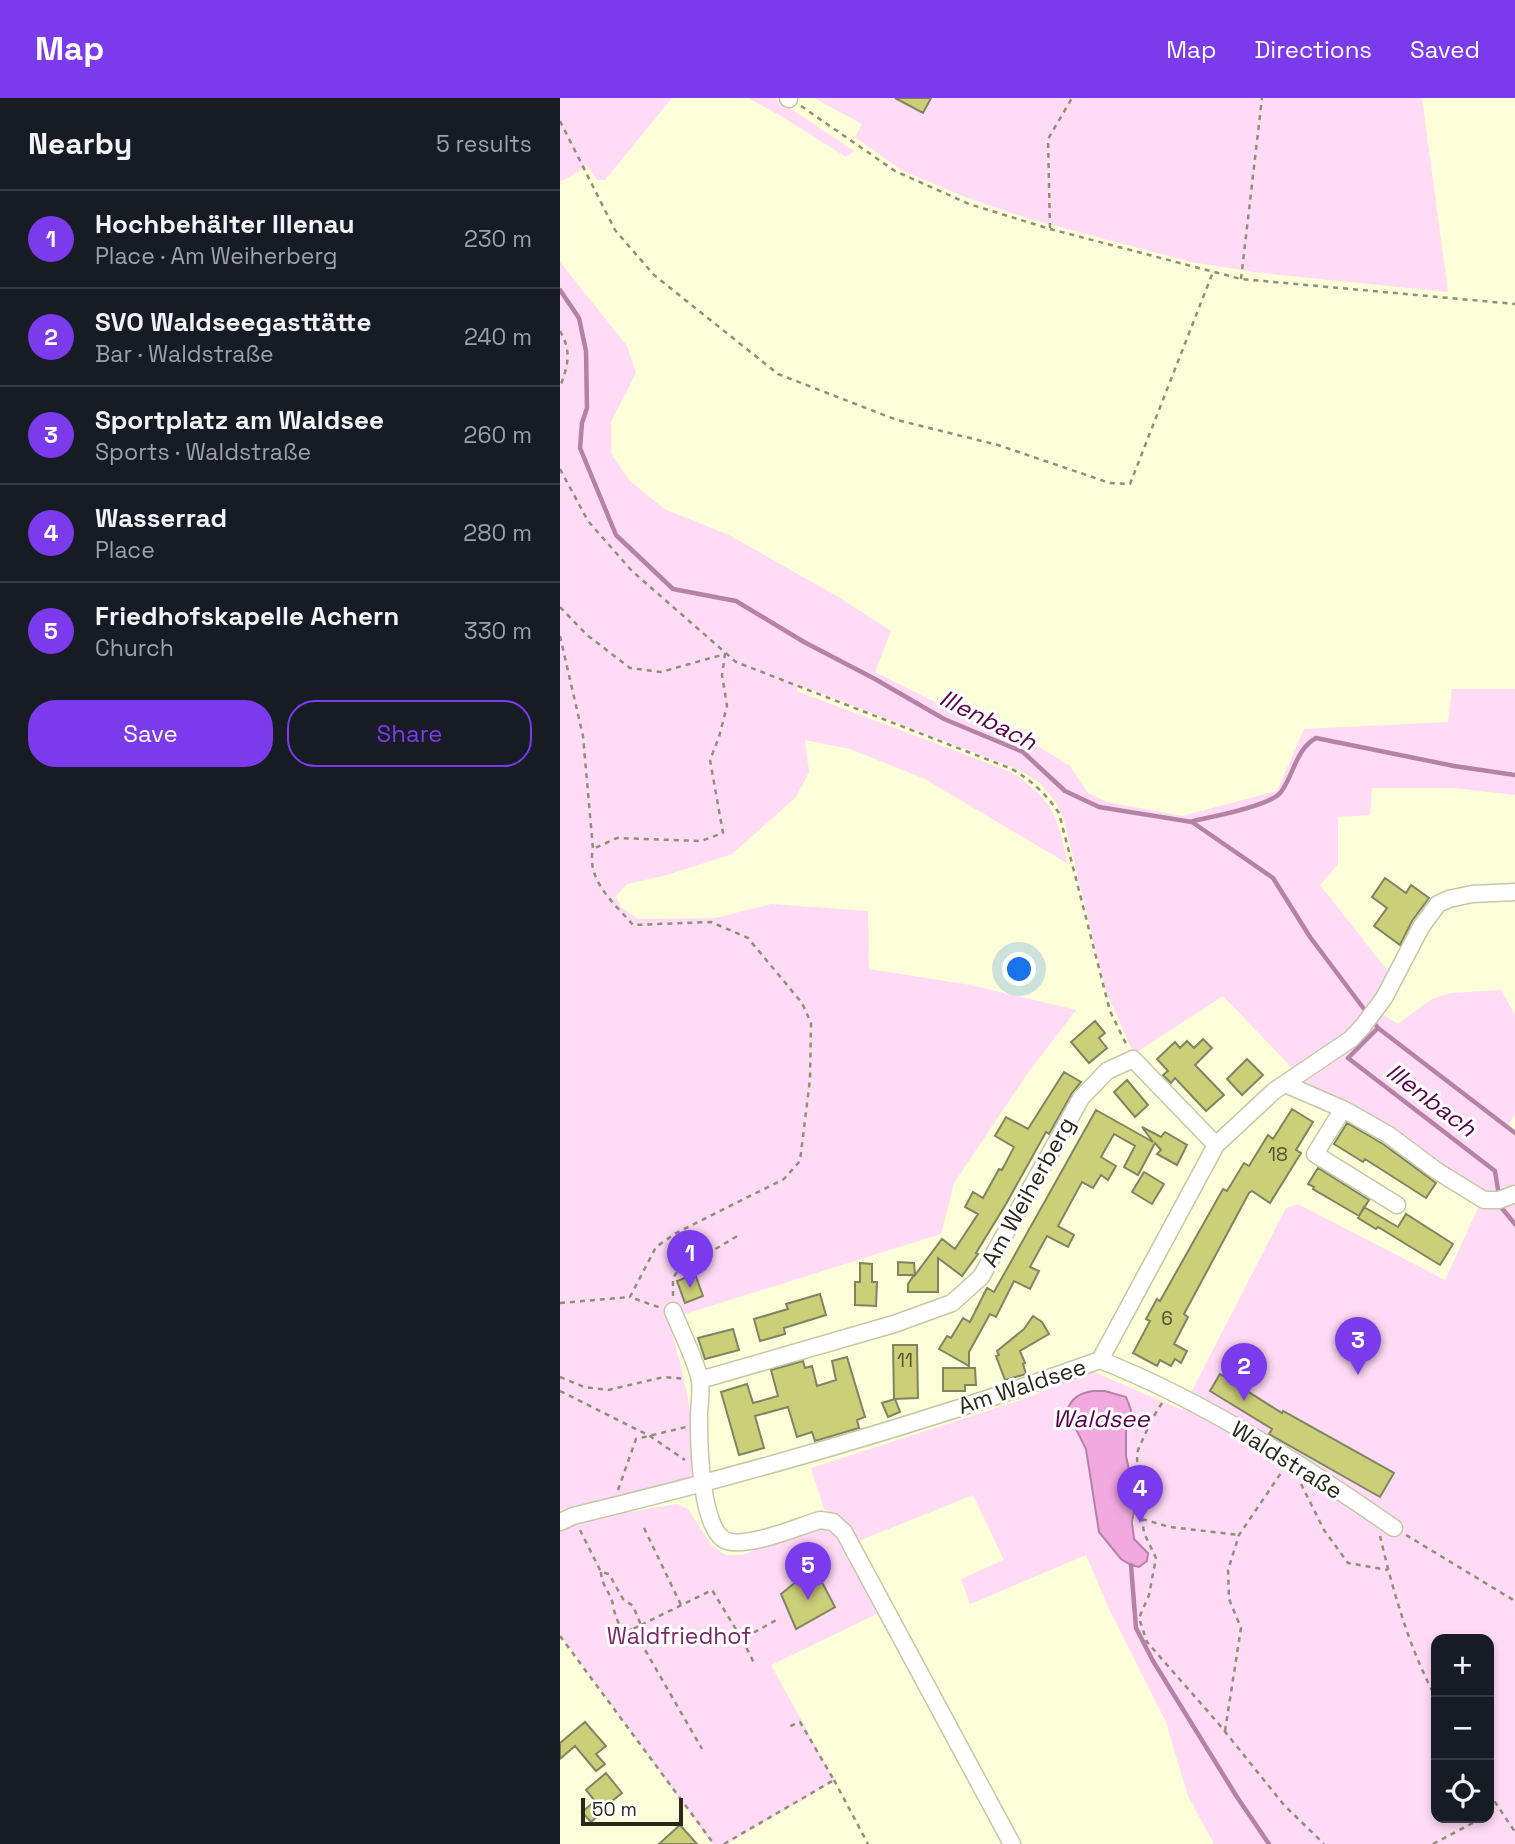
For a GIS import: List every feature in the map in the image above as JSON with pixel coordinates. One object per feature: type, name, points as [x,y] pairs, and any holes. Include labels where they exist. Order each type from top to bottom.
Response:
[{"type":"street","name":"Am Waldsee","points":[[567,1519],[702,1478],[1030,1386],[1100,1360],[1216,1145],[1285,1084],[1351,1039],[1363,1026],[1377,1008],[1421,927],[1438,904],[1472,894],[1515,892]]},
{"type":"street","points":[[1133,1059],[1216,1145]]},
{"type":"street","name":"Am Weiherberg","points":[[700,1380],[894,1324],[952,1303],[981,1277],[1081,1098],[1107,1071],[1133,1059]]},
{"type":"street","points":[[1285,1084],[1343,1109],[1389,1135],[1437,1171],[1484,1200],[1499,1200],[1515,1194]]},
{"type":"street","points":[[1343,1109],[1315,1154],[1396,1205]]},
{"type":"street","points":[[673,1311],[700,1380],[702,1478],[713,1527],[720,1537],[727,1541],[745,1542],[820,1520],[833,1522],[844,1532],[1012,1844]]},
{"type":"street","name":"Waldstraße","points":[[1100,1360],[1145,1378],[1243,1431],[1388,1523]]},
{"type":"path","points":[[789,98],[895,172],[968,204],[1050,229],[1241,279],[1515,304]]},
{"type":"path","points":[[1050,229],[1048,139],[1072,98]]},
{"type":"path","points":[[1241,279],[1262,98]]},
{"type":"path","points":[[560,121],[615,230],[654,275],[778,374],[897,420],[998,445],[1110,483],[1130,484],[1213,272]]},
{"type":"path","points":[[560,331],[568,345],[568,358],[560,387]]},
{"type":"path","points":[[560,469],[588,521],[632,571],[736,662],[1012,769],[1030,779],[1046,794],[1059,813],[1110,1011],[1133,1059]]},
{"type":"path","points":[[560,607],[587,635],[630,668],[661,672],[725,654]]},
{"type":"path","points":[[560,636],[583,736],[593,849],[590,863],[601,889],[633,925],[710,922],[748,938],[802,1003],[811,1023],[810,1079],[800,1161],[784,1179],[676,1233],[656,1247],[630,1297]]},
{"type":"path","points":[[593,849],[617,838],[701,841],[723,833],[710,760],[727,706],[722,676],[725,654]]},
{"type":"path","points":[[560,1303],[630,1297],[673,1311],[673,1278],[677,1272],[738,1235]]},
{"type":"path","points":[[560,1377],[584,1387],[601,1390],[664,1377],[700,1380]]},
{"type":"path","points":[[1169,1390],[1152,1419],[1138,1450],[1137,1460],[1142,1486],[1144,1533],[1156,1558],[1149,1595],[1139,1618],[1147,1642],[1225,1731],[1284,1805],[1324,1844]]},
{"type":"path","points":[[560,1391],[650,1436],[702,1478]]},
{"type":"path","points":[[617,1493],[636,1439],[699,1424]]},
{"type":"path","points":[[1225,1731],[1241,1628],[1228,1599],[1227,1570],[1239,1535],[1290,1460]]},
{"type":"path","points":[[1301,1484],[1324,1530],[1348,1563],[1388,1570]]},
{"type":"path","points":[[1142,1518],[1170,1527],[1239,1535]]},
{"type":"path","points":[[567,1519],[600,1572],[601,1581],[614,1604],[613,1614],[624,1633],[712,1590],[755,1665]]},
{"type":"path","points":[[1435,1697],[1424,1676],[1393,1591],[1380,1535],[1388,1523],[1515,1601]]},
{"type":"path","points":[[644,1528],[681,1605]]},
{"type":"path","points":[[600,1572],[610,1574],[623,1599],[633,1606],[641,1625]]},
{"type":"path","points":[[742,1639],[780,1618]]},
{"type":"path","points":[[633,1629],[702,1749]]},
{"type":"path","points":[[560,1636],[714,1844]]},
{"type":"path","points":[[788,1727],[800,1722],[868,1844]]},
{"type":"path","points":[[724,1844],[834,1780]]},
{"type":"path","points":[[1494,1803],[1515,1832]]},
{"type":"path","points":[[1433,1844],[1473,1823]]},
{"type":"green space","points":[[560,98],[672,98],[605,180],[597,180],[588,166],[560,182]]},
{"type":"green space","points":[[748,98],[775,98],[854,151],[846,157]]},
{"type":"green space","points":[[814,98],[1422,98],[1448,292],[1261,273],[1191,262],[1030,219],[965,197],[901,170],[855,137],[862,124]]},
{"type":"green space","points":[[560,262],[627,346],[636,373],[611,422],[611,454],[630,481],[664,509],[729,535],[840,598],[891,631],[875,672],[977,723],[1041,748],[1070,766],[1088,793],[1107,802],[1182,816],[1277,791],[1304,729],[1448,722],[1452,689],[1515,689],[1515,795],[1454,788],[1372,788],[1370,815],[1338,817],[1338,864],[1320,885],[1391,975],[1361,1025],[1296,1072],[1223,996],[1134,1054],[1105,989],[1064,820],[1056,802],[1040,783],[1019,770],[797,684],[797,691],[1011,772],[1036,792],[1052,811],[1068,864],[925,779],[850,749],[805,740],[809,772],[796,797],[732,854],[667,875],[627,884],[616,896],[621,907],[638,919],[715,918],[771,904],[868,911],[869,969],[970,985],[1076,1010],[1027,1074],[954,1183],[941,1234],[669,1319],[691,1416],[694,1455],[692,1475],[687,1479],[560,1510]]},
{"type":"green space","points":[[1501,990],[1515,1015],[1515,1114],[1506,1129],[1515,1136],[1515,1844],[1214,1844],[1188,1796],[1166,1722],[1110,1611],[1086,1555],[970,1604],[961,1579],[1004,1560],[973,1495],[856,1542],[843,1522],[824,1509],[811,1468],[1027,1398],[1092,1371],[1182,1410],[1286,1208],[1298,1204],[1445,1280],[1485,1193],[1294,1085],[1381,1013],[1398,1024],[1432,999],[1451,993]],"holes":[[[1114,1393],[1125,1396],[1129,1416],[1126,1457],[1136,1501],[1134,1539],[1145,1548],[1099,1532],[1086,1449],[1067,1411]]]},
{"type":"green space","name":"Waldfriedhof","points":[[677,1504],[688,1509],[712,1546],[726,1555],[742,1555],[821,1526],[836,1531],[883,1611],[771,1665],[835,1781],[727,1844],[712,1844],[560,1634],[560,1528]]},
{"type":"water","name":"Waldsee","points":[[1093,1391],[1105,1391],[1126,1397],[1131,1410],[1126,1432],[1126,1456],[1136,1502],[1132,1522],[1134,1539],[1148,1553],[1147,1561],[1139,1567],[1121,1559],[1099,1532],[1086,1449],[1067,1411],[1077,1397]]},
{"type":"building","points":[[895,98],[931,98],[923,113]]},
{"type":"building","points":[[1385,878],[1406,893],[1411,885],[1429,898],[1412,921],[1400,945],[1374,926],[1387,908],[1372,897]]},
{"type":"building","points":[[1095,1021],[1105,1033],[1099,1038],[1107,1048],[1089,1063],[1071,1042]]},
{"type":"building","points":[[1203,1039],[1212,1048],[1195,1065],[1224,1095],[1206,1111],[1175,1078],[1171,1083],[1163,1075],[1168,1071],[1157,1059],[1175,1042],[1180,1048],[1187,1041],[1194,1048]]},
{"type":"building","points":[[1247,1059],[1263,1075],[1242,1095],[1227,1079]]},
{"type":"building","points":[[1064,1072],[1081,1082],[1049,1134],[1046,1132],[976,1253],[978,1254],[962,1276],[938,1258],[938,1292],[908,1292],[908,1284],[914,1275],[898,1275],[898,1262],[914,1263],[915,1275],[942,1239],[955,1249],[978,1214],[965,1207],[973,1192],[983,1198],[1014,1147],[995,1136],[1006,1117],[1028,1129]]},
{"type":"building","points":[[1127,1080],[1148,1105],[1135,1117],[1114,1092]]},
{"type":"building","points":[[1292,1109],[1313,1122],[1296,1150],[1301,1153],[1270,1203],[1252,1191],[1249,1193],[1184,1314],[1188,1317],[1174,1344],[1187,1351],[1181,1363],[1175,1359],[1171,1366],[1160,1360],[1157,1366],[1133,1353],[1150,1321],[1146,1319],[1157,1299],[1160,1301],[1223,1189],[1227,1191],[1244,1163],[1249,1166],[1268,1135],[1273,1139]]},
{"type":"building","points":[[1096,1110],[1153,1142],[1142,1127],[1161,1137],[1165,1132],[1187,1145],[1177,1165],[1157,1154],[1161,1150],[1155,1143],[1138,1175],[1124,1167],[1135,1146],[1114,1134],[1101,1157],[1116,1166],[1108,1180],[1101,1175],[1093,1188],[1082,1182],[1058,1226],[1074,1235],[1068,1247],[1047,1236],[1030,1267],[1039,1271],[1030,1289],[1014,1281],[996,1317],[990,1314],[969,1352],[969,1366],[939,1349],[947,1336],[951,1338],[963,1318],[970,1322],[987,1288],[994,1292]]},
{"type":"building","points":[[1347,1123],[1383,1144],[1436,1183],[1426,1198],[1365,1159],[1363,1162],[1334,1144]]},
{"type":"building","points":[[1318,1168],[1369,1200],[1359,1216],[1308,1184]]},
{"type":"building","points":[[1144,1172],[1164,1184],[1152,1204],[1132,1192]]},
{"type":"building","points":[[1364,1207],[1398,1227],[1406,1214],[1453,1244],[1440,1265],[1378,1227],[1376,1229],[1358,1218]]},
{"type":"building","points":[[860,1263],[872,1264],[872,1282],[877,1282],[876,1306],[855,1305],[855,1282],[860,1282]]},
{"type":"building","points":[[695,1274],[703,1296],[685,1303],[677,1281]]},
{"type":"building","points":[[820,1294],[826,1315],[784,1328],[785,1334],[760,1341],[754,1319],[788,1309],[786,1304]]},
{"type":"building","points":[[1033,1316],[1042,1322],[1049,1334],[1020,1351],[1026,1374],[1005,1380],[996,1356],[999,1355],[997,1351],[1024,1329]]},
{"type":"building","points":[[733,1329],[739,1350],[705,1359],[698,1338]]},
{"type":"building","points":[[893,1345],[917,1345],[918,1398],[894,1399]]},
{"type":"building","points":[[847,1357],[865,1417],[857,1420],[859,1428],[815,1441],[812,1432],[797,1437],[788,1407],[755,1416],[764,1448],[739,1455],[721,1392],[747,1384],[753,1403],[778,1396],[771,1370],[803,1361],[805,1368],[812,1366],[817,1386],[836,1380],[832,1361]]},
{"type":"building","points":[[943,1368],[975,1368],[976,1385],[965,1385],[965,1391],[943,1391]]},
{"type":"building","points":[[1220,1374],[1282,1413],[1283,1411],[1394,1473],[1380,1497],[1269,1434],[1272,1429],[1210,1391]]},
{"type":"building","points":[[895,1399],[900,1412],[888,1417],[882,1403]]},
{"type":"building","points":[[814,1567],[835,1607],[796,1629],[781,1594]]},
{"type":"building","points":[[585,1722],[606,1746],[596,1754],[605,1764],[596,1771],[575,1746],[560,1759],[560,1743]]},
{"type":"building","points":[[606,1773],[622,1793],[591,1822],[582,1812],[595,1801],[586,1790]]},
{"type":"building","points":[[680,1825],[697,1844],[659,1844]]},
{"type":"waterway","name":"Illenbach","points":[[560,290],[579,318],[586,351],[587,408],[582,423],[580,448],[616,535],[673,589],[736,601],[804,642],[944,719],[1023,752],[1065,791],[1099,807],[1192,822],[1273,878],[1310,937],[1367,1013]]},
{"type":"waterway","points":[[1193,821],[1240,810],[1275,797],[1281,792],[1304,749],[1316,738],[1454,766],[1515,775]]},
{"type":"waterway","name":"Illenbach","points":[[1372,1020],[1378,1028],[1348,1058],[1495,1171],[1498,1190]]},
{"type":"waterway","points":[[1378,1028],[1515,1133]]},
{"type":"waterway","name":"Illenbach","points":[[1500,1206],[1515,1224]]},
{"type":"waterway","points":[[1131,1565],[1136,1628],[1153,1661],[1269,1844]]},
{"type":"place","name":"Hochbehälter Illenau","points":[[690,1288]]},
{"type":"place","name":"Sportplatz am Waldsee","points":[[1358,1375]]},
{"type":"place","name":"SVO Waldseegasttätte","points":[[1244,1401]]},
{"type":"place","name":"Wasserrad","points":[[1140,1523]]},
{"type":"place","name":"Friedhofskapelle Achern","points":[[808,1600]]}]
